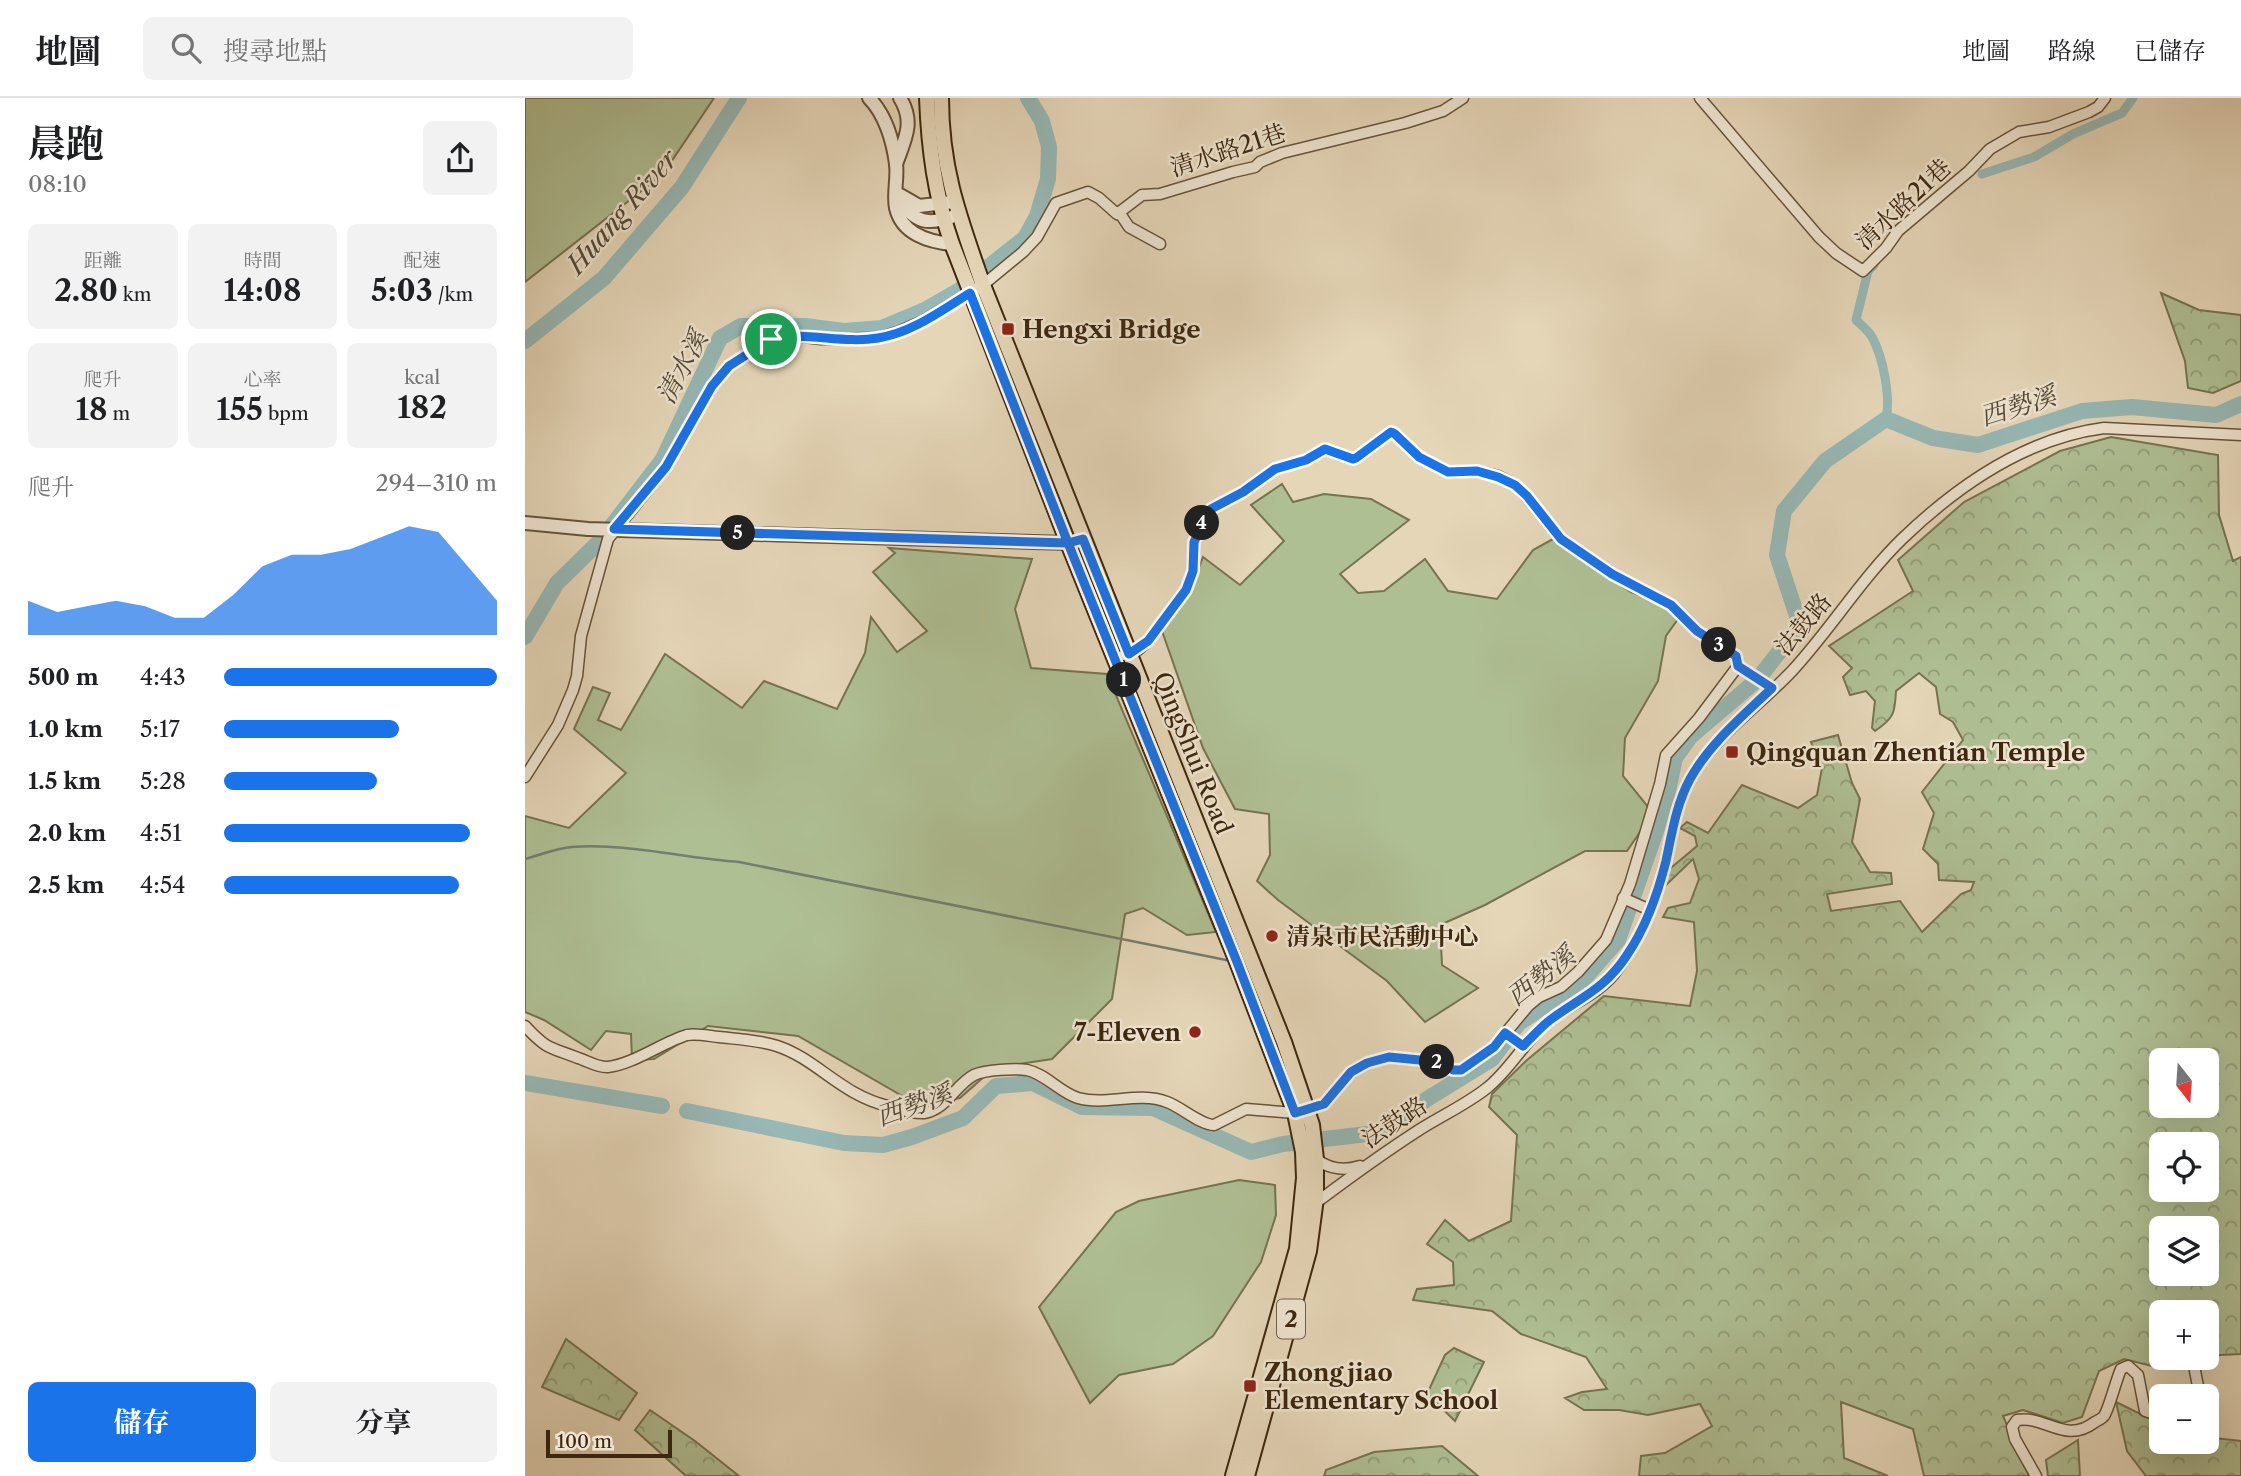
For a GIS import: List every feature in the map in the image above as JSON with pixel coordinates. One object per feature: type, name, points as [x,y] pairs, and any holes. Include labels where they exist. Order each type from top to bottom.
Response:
[{"type":"main road","name":"2","points":[[927,98],[946,165],[952,213]]},
{"type":"main road","name":"2","points":[[939,205],[931,167],[934,122],[941,98]]},
{"type":"main road","name":"QingShui Road","points":[[939,205],[952,213],[1068,543],[1122,656],[1279,1029],[1304,1119]]},
{"type":"main road","name":"QingShui Road","points":[[952,213],[952,244],[974,281],[1083,539],[1122,656]]},
{"type":"main road","name":"2","points":[[1247,1476],[1309,1251],[1312,1154],[1304,1119]]},
{"type":"main road","name":"2","points":[[1233,1476],[1310,1200]]},
{"type":"street","points":[[870,98],[885,106],[893,104],[899,98],[909,117],[896,164]]},
{"type":"street","points":[[870,98],[882,116],[896,164],[895,205],[899,216],[919,237],[952,244]]},
{"type":"street","name":"清水路21巷","points":[[1119,212],[1142,195],[1160,194],[1255,167],[1260,162],[1282,153],[1418,120],[1443,111],[1463,98]]},
{"type":"street","name":"清水路21巷","points":[[1700,98],[1819,237],[1836,253],[1863,271],[1886,248],[1898,231],[1969,171],[1990,149],[2019,132],[2049,127],[2089,112],[2098,107],[2105,98]]},
{"type":"street","points":[[525,777],[558,725],[573,690],[581,636],[608,539],[666,467],[712,386],[729,366],[771,339],[788,335],[878,338],[923,321],[974,281],[1023,252],[1037,237],[1056,203],[1088,192],[1099,198],[1114,213],[1119,212],[1129,226],[1160,244]]},
{"type":"street","points":[[897,193],[919,206],[939,205]]},
{"type":"street","points":[[897,193],[912,216],[928,222],[952,213]]},
{"type":"street","name":"法鼓路","points":[[1310,1200],[1321,1199],[1367,1164],[1487,1088],[1523,1046],[1550,1020],[1588,996],[1611,977],[1628,954],[1650,910],[1665,862],[1673,823],[1690,779],[1718,740],[1792,671],[1901,540],[1951,496],[1999,465],[2061,436],[2103,428],[2241,435]]},
{"type":"street","points":[[1122,656],[1148,641],[1186,590],[1193,571],[1194,542],[1211,509],[1243,492],[1275,469],[1306,460],[1325,449],[1353,459],[1391,432],[1419,457],[1448,472],[1477,471],[1515,485],[1561,539],[1612,574],[1671,605],[1697,631],[1736,656],[1738,666],[1772,688]]},
{"type":"street","points":[[525,523],[588,529],[1068,543],[1083,539]]},
{"type":"street","points":[[525,1026],[540,1043],[557,1052],[608,1067],[690,1034],[777,1046],[846,1090],[877,1104],[917,1113],[937,1108],[974,1075],[1026,1070],[1078,1098],[1095,1100],[1136,1097],[1164,1101],[1182,1108],[1208,1125],[1214,1125],[1246,1109],[1304,1119],[1324,1104],[1351,1072],[1367,1063],[1389,1057],[1440,1062],[1453,1070],[1461,1070],[1494,1047],[1528,1006],[1539,997],[1561,987],[1606,940],[1623,898],[1660,784],[1666,755],[1699,718],[1738,666]]},
{"type":"street","points":[[1623,898],[1650,910]]},
{"type":"street","points":[[1505,1033],[1523,1046]]},
{"type":"street","points":[[1312,1154],[1333,1168],[1350,1169],[1367,1164]]},
{"type":"street","points":[[2036,1476],[2015,1439],[2012,1427],[2017,1420],[2028,1418],[2072,1433],[2090,1426],[2104,1416],[2121,1369],[2128,1366],[2138,1375],[2145,1410],[2149,1412]]},
{"type":"street","points":[[2195,1371],[2198,1384]]},
{"type":"green space","points":[[525,98],[714,98],[663,174],[525,282]]},
{"type":"green space","points":[[2161,293],[2199,310],[2241,315],[2241,381],[2213,393],[2188,388],[2185,361]]},
{"type":"green space","points":[[2111,437],[2218,455],[2219,515],[2233,561],[2241,557],[2241,1354],[2219,1355],[2219,1300],[2149,1300],[2149,1365],[2124,1359],[2099,1371],[2082,1417],[2063,1423],[2023,1410],[2003,1416],[2029,1476],[1924,1476],[1913,1429],[1841,1402],[1844,1458],[1888,1476],[1639,1476],[1641,1456],[1665,1453],[1712,1426],[1700,1404],[1648,1415],[1619,1410],[1584,1410],[1565,1398],[1582,1392],[1607,1389],[1586,1357],[1521,1334],[1492,1311],[1413,1300],[1417,1289],[1454,1285],[1453,1262],[1427,1244],[1445,1220],[1469,1241],[1511,1221],[1517,1135],[1489,1107],[1492,1094],[1527,1060],[1604,996],[1690,1006],[1697,971],[1694,922],[1663,917],[1668,908],[1690,903],[1699,879],[1693,859],[1665,886],[1666,872],[1697,846],[1695,836],[1680,828],[1687,822],[1708,833],[1742,785],[1798,808],[1817,795],[1822,768],[1811,742],[1838,735],[1852,783],[1860,799],[1852,842],[1870,872],[1891,873],[1892,884],[1827,894],[1831,911],[1900,901],[1922,932],[1961,894],[1971,890],[1974,882],[1939,880],[1938,864],[1923,849],[1934,813],[1922,792],[1963,740],[1953,722],[1940,714],[1936,687],[1919,673],[1896,691],[1892,714],[1875,731],[1872,728],[1875,701],[1866,691],[1850,695],[1843,677],[1852,668],[1829,646],[1913,591],[1898,560],[1964,502],[2060,451]]},
{"type":"green space","points":[[1282,484],[1293,502],[1324,494],[1371,499],[1409,520],[1340,574],[1358,593],[1384,591],[1425,559],[1448,591],[1497,599],[1533,550],[1553,539],[1631,592],[1683,612],[1666,636],[1658,681],[1625,738],[1623,776],[1653,813],[1627,851],[1585,851],[1485,905],[1440,925],[1442,965],[1478,988],[1425,1022],[1387,981],[1278,900],[1257,881],[1270,855],[1269,814],[1235,809],[1203,748],[1162,631],[1190,592],[1203,557],[1240,585],[1284,541],[1251,505]]},
{"type":"green space","points":[[889,548],[1032,559],[1015,609],[1031,668],[1107,674],[1216,932],[1187,935],[1143,908],[1125,914],[1112,999],[1052,1059],[994,1068],[960,1098],[918,1105],[798,1036],[708,1026],[654,1059],[632,1060],[631,1034],[606,1031],[591,1050],[544,1020],[525,1012],[525,816],[569,828],[626,773],[574,729],[593,687],[610,693],[598,720],[621,730],[665,654],[742,708],[764,681],[837,709],[865,653],[871,617],[897,652],[927,631],[873,572],[895,553]]},
{"type":"green space","points":[[1239,1180],[1275,1185],[1276,1215],[1261,1262],[1213,1336],[1173,1364],[1119,1375],[1090,1403],[1039,1307],[1116,1212],[1139,1201]]},
{"type":"green space","points":[[566,1339],[637,1393],[619,1420],[542,1387]]},
{"type":"green space","points":[[1454,1348],[1484,1362],[1455,1421],[1427,1394],[1445,1355]]},
{"type":"green space","points":[[2116,1402],[2149,1418],[2149,1454],[2219,1454],[2219,1438],[2241,1441],[2241,1476],[2146,1476],[2127,1451]]},
{"type":"green space","points":[[650,1410],[739,1476],[686,1476],[635,1430]]},
{"type":"green space","points":[[2078,1440],[2080,1476],[2048,1476],[2046,1460]]},
{"type":"green space","points":[[1442,1446],[1478,1476],[1324,1476],[1326,1470],[1374,1452]]},
{"type":"waterway","name":"Huang River","points":[[525,341],[604,278],[682,187],[739,98]]},
{"type":"waterway","name":"清水溪","points":[[525,637],[557,583],[601,540],[663,459],[720,338],[741,326],[805,326],[844,331],[882,328],[925,310],[958,291],[1025,238],[1037,216],[1048,179],[1049,147],[1042,121],[1028,98]]},
{"type":"waterway","points":[[1982,174],[2034,157],[2073,134],[2122,113],[2133,98]]},
{"type":"waterway","points":[[1874,265],[1868,271],[1856,320],[1871,335],[1880,355],[1887,389],[1886,419]]},
{"type":"waterway","name":"西勢溪","points":[[687,1111],[844,1143],[883,1145],[963,1118],[996,1086],[1033,1083],[1082,1107],[1153,1108],[1251,1152],[1283,1144],[1384,1132],[1427,1099],[1492,1059],[1519,1023],[1583,980],[1618,940],[1665,805],[1675,758],[1690,737],[1758,679],[1800,625],[1777,555],[1784,511],[1825,461],[1886,419],[1933,438],[1978,445],[2082,411],[2132,407],[2216,415],[2241,404]]},
{"type":"waterway","points":[[525,859],[554,850],[593,846],[739,862],[1231,961]]},
{"type":"waterway","name":"西勢溪","points":[[525,1083],[662,1106]]},
{"type":"place","name":"Hengxi Bridge","points":[[1008,329]]},
{"type":"place","name":"Qingquan Zhentian Temple","points":[[1732,752]]},
{"type":"place","name":"清泉市民活動中心","points":[[1272,936]]},
{"type":"place","name":"7-Eleven","points":[[1195,1032]]},
{"type":"place","name":"Zhongjiao Elementary School","points":[[1250,1386]]},
{"type":"route","points":[[771,339],[729,366],[712,386],[666,467],[614,529],[1068,543],[1083,539],[1129,654],[1148,641],[1186,590],[1193,571],[1194,542],[1206,514],[1211,509],[1243,492],[1275,469],[1306,460],[1325,449],[1353,459],[1391,432],[1419,457],[1448,472],[1477,471],[1515,485],[1561,539],[1612,574],[1671,605],[1697,631],[1736,656],[1738,666],[1772,688],[1718,740],[1690,779],[1673,823],[1665,862],[1650,910],[1641,932],[1611,977],[1588,996],[1550,1020],[1523,1046],[1505,1033],[1494,1047],[1461,1070],[1453,1070],[1440,1062],[1389,1057],[1367,1063],[1351,1072],[1324,1104],[1295,1113],[1237,962],[1068,543],[970,293],[923,321],[878,338],[821,339],[788,335],[771,339]]}]
